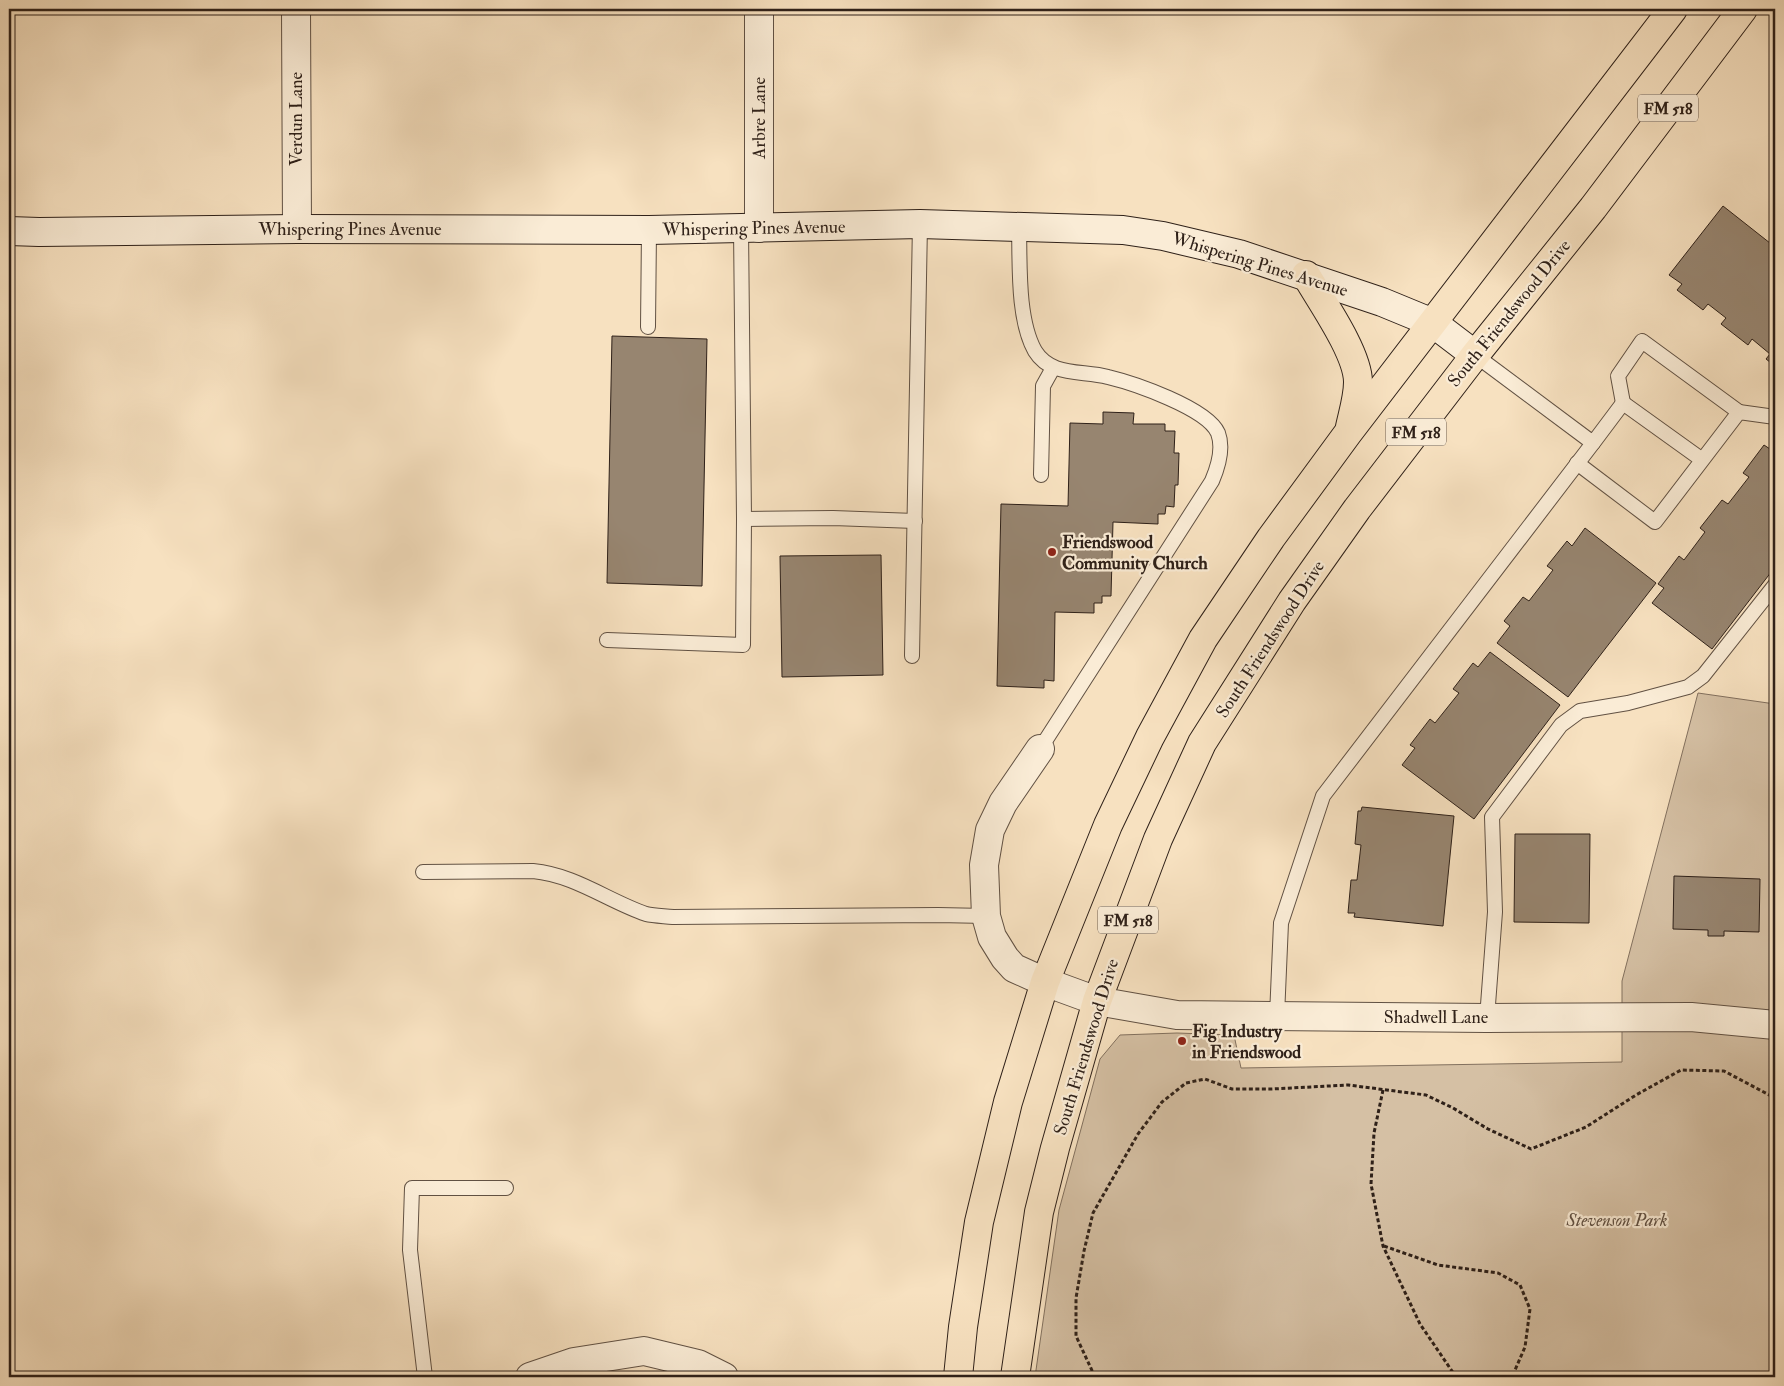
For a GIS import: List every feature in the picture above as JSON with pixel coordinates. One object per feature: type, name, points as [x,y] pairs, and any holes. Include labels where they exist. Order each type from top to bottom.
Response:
[{"type":"main road","name":"FM 518","points":[[958,1377],[963,1327],[979,1222],[1008,1102],[1045,982],[1108,825],[1150,736],[1199,647],[1271,538],[1348,433],[1673,9]]},
{"type":"main road","name":"South Friendswood Drive","points":[[1015,1377],[1039,1212],[1055,1148],[1097,1001],[1158,839],[1202,743],[1292,601],[1357,509],[1475,355],[1593,208],[1743,9]]},
{"type":"main road","points":[[1306,276],[1343,338],[1354,361],[1358,381],[1355,405],[1348,433]]},
{"type":"street","name":"Verdun Lane","points":[[296,9],[297,228]]},
{"type":"street","name":"Arbre Lane","points":[[750,228],[759,9]]},
{"type":"street","name":"Whispering Pines Avenue","points":[[9,231],[297,228],[649,230],[920,224],[1123,230],[1164,236],[1239,254],[1382,302],[1433,322],[1475,355]]},
{"type":"street","name":"Shadwell Lane","points":[[1040,749],[1003,804],[990,830],[984,865],[986,916],[992,937],[1014,968],[1045,982],[1097,1001],[1177,1015],[1487,1018],[1692,1017],[1775,1025]]},
{"type":"street","points":[[530,1377],[574,1362],[644,1351],[698,1364],[724,1377]]},
{"type":"lane","points":[[912,656],[920,224]]},
{"type":"lane","points":[[1019,227],[1020,281],[1028,333],[1036,352],[1052,368],[1106,376],[1186,406],[1207,419],[1218,433],[1220,449],[1219,463],[1212,481],[1040,749]]},
{"type":"lane","points":[[607,640],[743,645],[750,228]]},
{"type":"lane","points":[[648,327],[649,230]]},
{"type":"lane","points":[[1701,459],[1623,403],[1618,376],[1642,342],[1739,412],[1775,417]]},
{"type":"lane","points":[[1475,355],[1593,443]]},
{"type":"lane","points":[[1041,475],[1043,386],[1052,368]]},
{"type":"lane","points":[[1277,1016],[1281,922],[1323,796],[1623,403]]},
{"type":"lane","points":[[1577,463],[1655,522],[1701,459],[1739,412]]},
{"type":"lane","points":[[744,519],[833,518],[914,521]]},
{"type":"lane","points":[[1487,1018],[1495,912],[1492,817],[1561,725],[1580,711],[1628,703],[1688,687],[1703,676],[1775,585]]},
{"type":"lane","points":[[423,872],[534,871],[551,873],[582,884],[648,914],[673,917],[986,916]]},
{"type":"lane","points":[[425,1377],[410,1250],[412,1188],[506,1188]]},
{"type":"path","points":[[1095,1377],[1076,1336],[1076,1298],[1093,1213],[1138,1134],[1162,1102],[1186,1083],[1205,1079],[1232,1089],[1348,1085],[1426,1095],[1453,1108],[1488,1129],[1531,1148],[1586,1127],[1636,1095],[1681,1070],[1724,1071],[1775,1098]]},
{"type":"path","points":[[1383,1090],[1374,1133],[1371,1184],[1383,1246],[1420,1324],[1456,1377]]},
{"type":"path","points":[[1383,1246],[1438,1265],[1498,1273],[1520,1285],[1530,1310],[1525,1347],[1512,1377]]},
{"type":"green space","name":"Stevenson Park","points":[[1698,693],[1775,704],[1775,1377],[1035,1377],[1059,1210],[1100,1059],[1120,1035],[1177,1033],[1234,1035],[1241,1068],[1622,1062],[1622,981]]},
{"type":"building","points":[[1723,206],[1775,247],[1775,366],[1766,359],[1770,354],[1752,339],[1748,345],[1721,324],[1726,318],[1708,304],[1703,310],[1677,290],[1682,284],[1669,275]]},
{"type":"building","points":[[612,336],[707,339],[702,586],[607,583]]},
{"type":"building","points":[[1103,412],[1134,413],[1133,424],[1165,424],[1165,431],[1175,431],[1174,453],[1179,453],[1178,485],[1175,485],[1174,507],[1166,506],[1165,514],[1158,514],[1158,524],[1113,522],[1111,596],[1102,596],[1102,603],[1094,603],[1094,613],[1055,612],[1054,681],[1044,680],[1044,688],[997,686],[1001,504],[1068,506],[1070,423],[1103,424]]},
{"type":"building","points":[[1775,442],[1775,567],[1712,649],[1652,603],[1664,588],[1658,584],[1679,556],[1684,560],[1705,532],[1700,528],[1722,500],[1728,504],[1749,477],[1743,473],[1764,445],[1770,449]]},
{"type":"building","points":[[1585,528],[1656,583],[1568,697],[1497,643],[1510,626],[1504,621],[1523,597],[1529,601],[1553,570],[1547,566],[1567,541],[1572,546]]},
{"type":"building","points":[[881,555],[883,675],[782,677],[780,556]]},
{"type":"building","points":[[1490,652],[1560,705],[1474,819],[1402,765],[1415,748],[1410,745],[1430,719],[1435,723],[1459,693],[1453,689],[1473,663],[1478,667]]},
{"type":"building","points":[[1362,807],[1454,816],[1443,926],[1354,917],[1355,913],[1348,913],[1351,880],[1357,880],[1361,845],[1355,844],[1358,811],[1361,811]]},
{"type":"building","points":[[1515,834],[1590,834],[1589,923],[1514,922]]},
{"type":"building","points":[[1674,876],[1760,879],[1759,932],[1724,931],[1724,936],[1708,936],[1708,930],[1673,929]]},
{"type":"place","name":"Friendswood Community Church","points":[[1052,552]]},
{"type":"place","name":"Fig Industry in Friendswood","points":[[1182,1041]]}]
